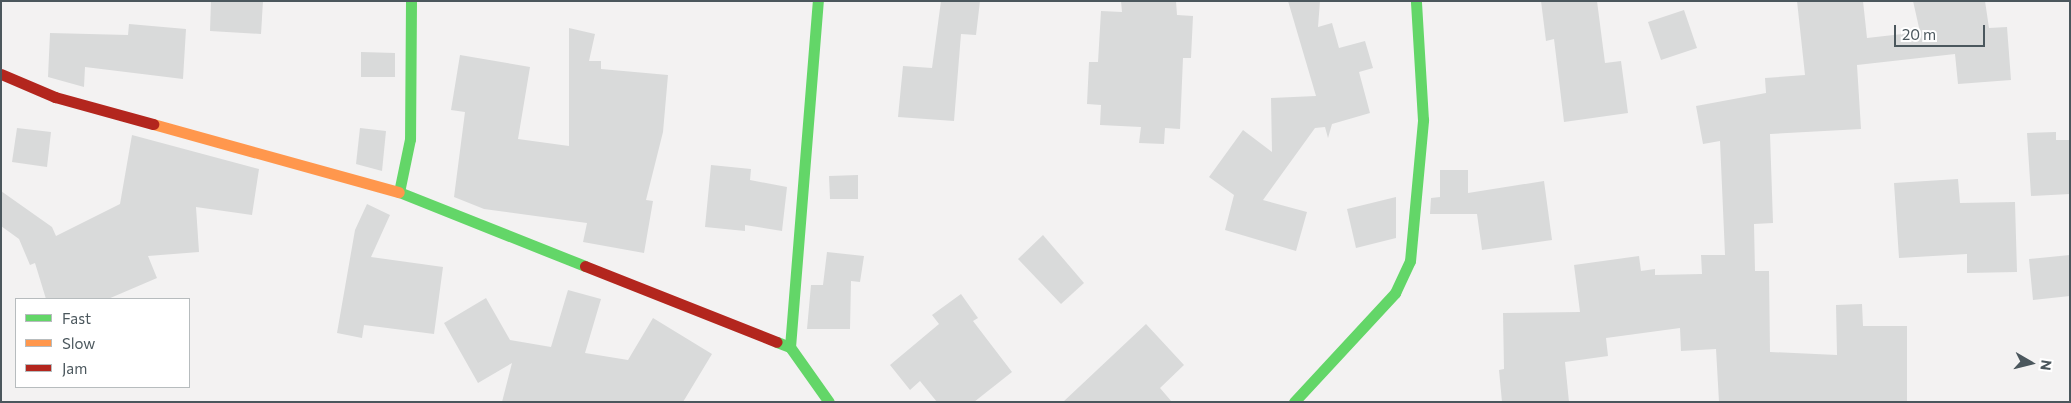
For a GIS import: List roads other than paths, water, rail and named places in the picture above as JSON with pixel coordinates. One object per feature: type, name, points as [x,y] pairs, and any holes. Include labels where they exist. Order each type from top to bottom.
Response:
[{"type":"street","points":[[399,192],[410,139],[411,1]]},
{"type":"street","points":[[790,347],[818,1]]},
{"type":"street","points":[[1294,402],[1394,292],[1410,261],[1423,120],[1416,1]]},
{"type":"street","points":[[1,74],[55,97],[399,192],[790,347],[829,402]]}]
